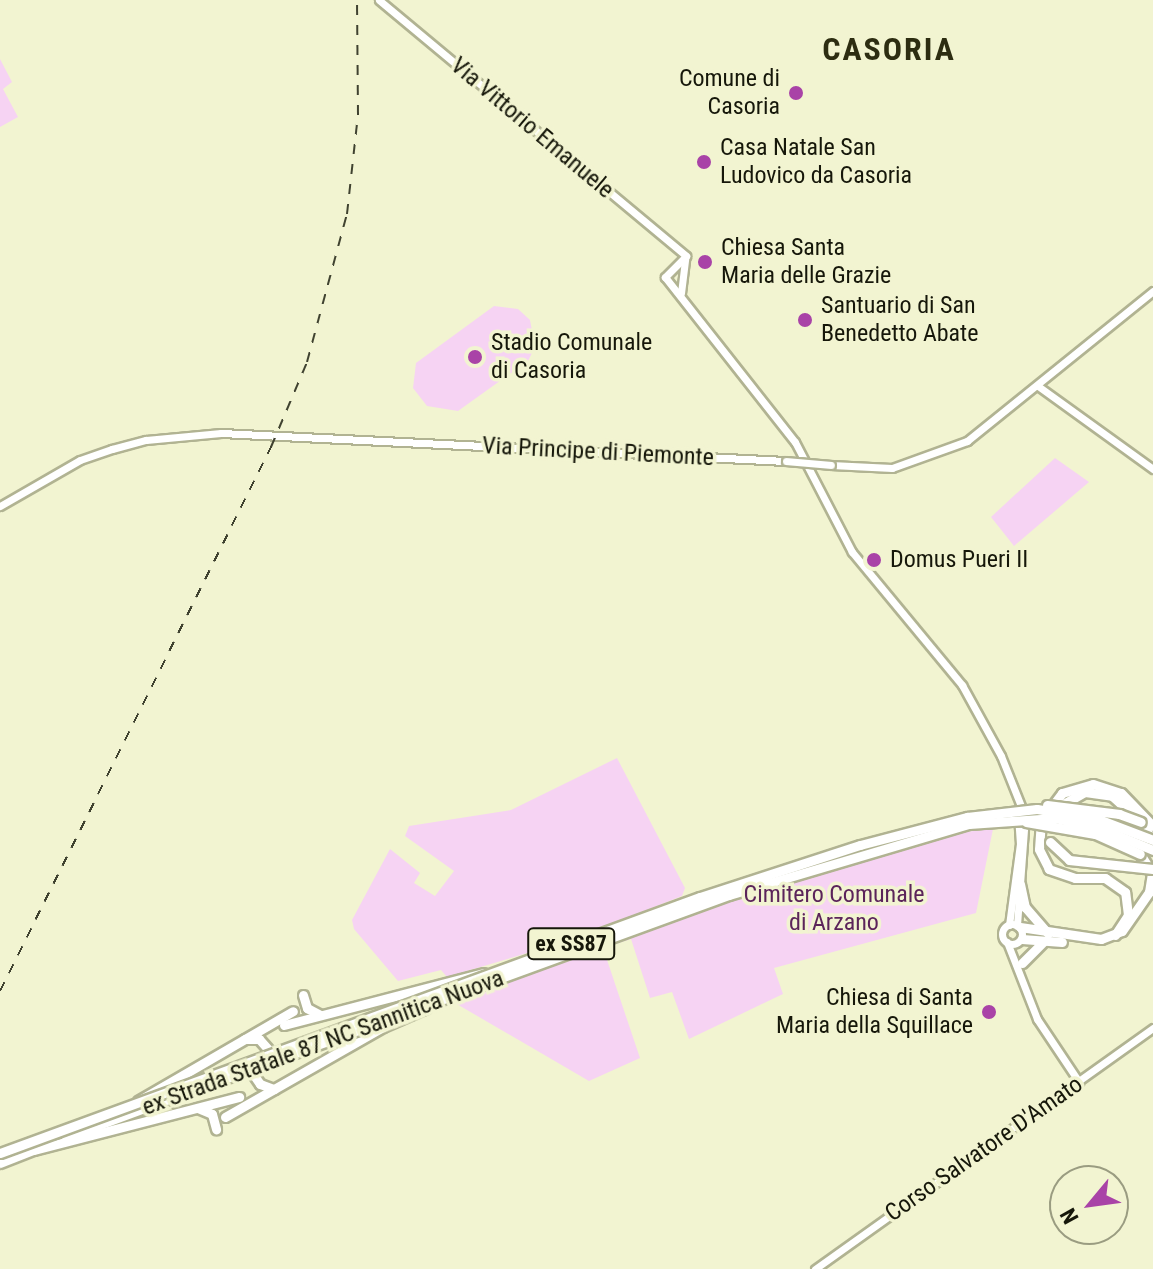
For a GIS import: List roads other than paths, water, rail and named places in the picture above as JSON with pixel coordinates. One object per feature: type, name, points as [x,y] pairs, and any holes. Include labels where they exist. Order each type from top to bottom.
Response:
[{"type":"highway","points":[[1115,935],[1128,915],[1129,903],[1117,883],[1105,878],[1061,876],[1043,861],[1041,821],[1067,794],[1083,785],[1107,787],[1133,803],[1153,826]]},
{"type":"highway","points":[[1067,794],[1112,796],[1141,822],[1153,841]]},
{"type":"highway","points":[[1067,794],[1047,823],[1050,842],[1069,860],[1153,869]]},
{"type":"highway","points":[[996,811],[1053,805],[1119,814],[1141,822]]},
{"type":"highway","name":"ex Strada Statale 87 NC Sannitica Nuova","points":[[0,1153],[494,971],[847,849],[996,811],[1057,811],[1098,819],[1153,841]]},
{"type":"highway","name":"ex Strada Statale 87 NC Sannitica Nuova","points":[[0,1163],[447,997],[850,856],[969,824],[1055,818],[1097,827],[1153,850]]},
{"type":"highway","points":[[1011,820],[1095,834],[1140,854],[1152,873],[1149,892],[1137,913],[1115,935],[1101,939],[1047,937],[1020,940]]},
{"type":"highway","points":[[1020,884],[1025,907],[1047,937]]},
{"type":"highway","points":[[1015,926],[1047,937],[1095,944],[1115,940],[1143,912],[1153,891]]},
{"type":"highway","points":[[1022,963],[1047,937]]},
{"type":"highway","points":[[284,1025],[494,971]]},
{"type":"highway","points":[[303,995],[307,1008],[320,1015]]},
{"type":"highway","points":[[225,1117],[447,997]]},
{"type":"highway","points":[[136,1103],[293,1011]]},
{"type":"highway","points":[[241,1040],[259,1039],[268,1049]]},
{"type":"highway","points":[[253,1074],[260,1084],[274,1089]]},
{"type":"highway","points":[[34,1150],[239,1097]]},
{"type":"highway","points":[[195,1108],[209,1110],[216,1129]]},
{"type":"street","name":"Via Vittorio Emanuele","points":[[379,0],[686,256],[674,276],[681,294],[795,442],[866,573],[907,614],[962,685],[1016,795]]},
{"type":"street","name":"Via Principe di Piemonte","points":[[0,506],[80,460],[112,449],[146,440],[221,433],[892,468],[942,453],[985,431],[1153,291]]},
{"type":"street","points":[[1038,386],[1153,469]]},
{"type":"street","points":[[1015,926],[1026,835],[1016,795]]},
{"type":"street","points":[[1016,795],[1020,844],[1015,926],[1020,940],[1024,983]]},
{"type":"street","points":[[1015,926],[1002,934],[1037,1019],[1079,1082]]},
{"type":"street","points":[[1007,942],[1020,940]]},
{"type":"street","name":"Corso Salvatore D'Amato","points":[[815,1269],[1153,1028]]},
{"type":"railway","points":[[0,991],[271,447],[307,362],[347,214],[358,115],[357,0]]},
{"type":"place","name":"Comune di Casoria","points":[[796,93]]},
{"type":"place","name":"Casa Natale San Ludovico da Casoria","points":[[704,162]]},
{"type":"place","name":"Chiesa Santa Maria delle Grazie","points":[[705,262]]},
{"type":"place","name":"Santuario di San Benedetto Abate","points":[[805,320]]},
{"type":"place","name":"Stadio Comunale di Casoria","points":[[475,357]]},
{"type":"place","name":"Domus Pueri II","points":[[874,560]]},
{"type":"place","name":"Chiesa di Santa Maria della Squillace","points":[[989,1012]]},
{"type":"district","name":"CASORIA","points":[[889,49]]},
{"type":"park label","name":"Cimitero Comunale di Arzano","points":[[834,909]]}]
